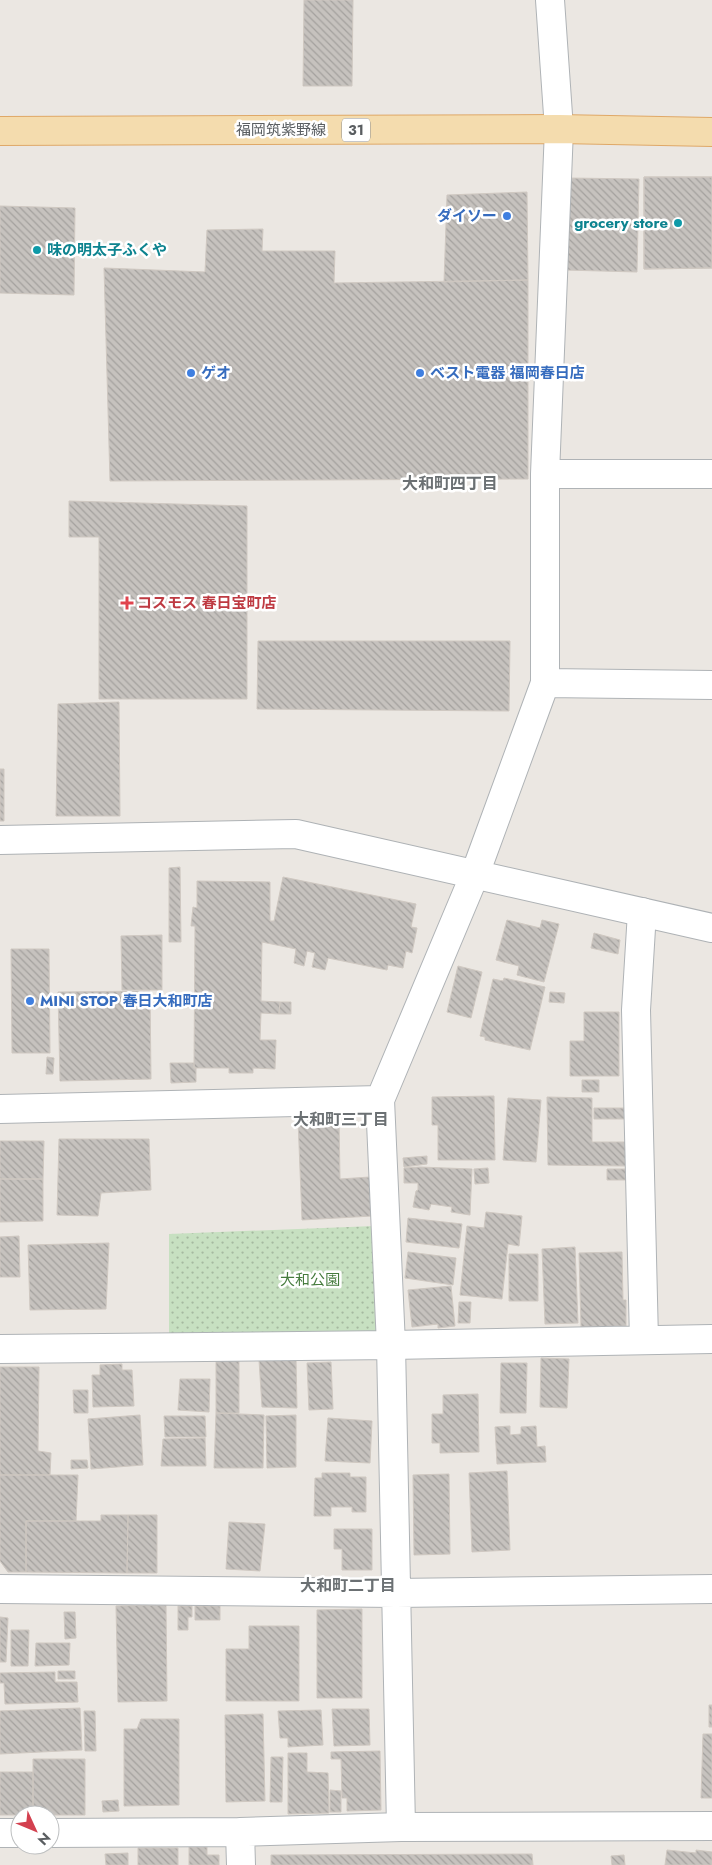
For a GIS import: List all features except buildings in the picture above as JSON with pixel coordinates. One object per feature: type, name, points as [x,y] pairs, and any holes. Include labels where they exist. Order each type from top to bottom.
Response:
[{"type":"main road","name":"福岡筑紫野線","points":[[0,131],[559,129],[712,132]]},
{"type":"street","points":[[401,1827],[391,1345],[380,1100],[475,874],[546,682],[545,474],[559,129],[550,0]]},
{"type":"street","points":[[545,474],[712,474]]},
{"type":"street","points":[[546,682],[712,685]]},
{"type":"street","points":[[0,840],[296,834],[712,928]]},
{"type":"street","points":[[642,912],[636,1010],[644,1340]]},
{"type":"street","points":[[0,1109],[380,1100]]},
{"type":"street","points":[[0,1349],[712,1340]]},
{"type":"street","points":[[0,1589],[396,1593],[712,1589]]},
{"type":"street","points":[[60,1833],[240,1832],[401,1827],[712,1826]]},
{"type":"street","points":[[240,1832],[241,1865]]},
{"type":"green space","name":"大和公園","points":[[374,1226],[378,1332],[169,1333],[169,1234]]},
{"type":"place","name":"ダイソー","points":[[507,216]]},
{"type":"place","name":"grocery store","points":[[678,223]]},
{"type":"place","name":"味の明太子ふくや","points":[[37,250]]},
{"type":"place","name":"ゲオ","points":[[191,373]]},
{"type":"place","name":"ベスト電器 福岡春日店","points":[[420,373]]},
{"type":"place","name":"コスモス 春日宝町店","points":[[127,603]]},
{"type":"place","name":"MINI STOP 春日大和町店","points":[[30,1001]]},
{"type":"district","name":"大和町四丁目","points":[[450,483]]},
{"type":"district","name":"大和町三丁目","points":[[341,1119]]},
{"type":"district","name":"大和町二丁目","points":[[348,1585]]}]
